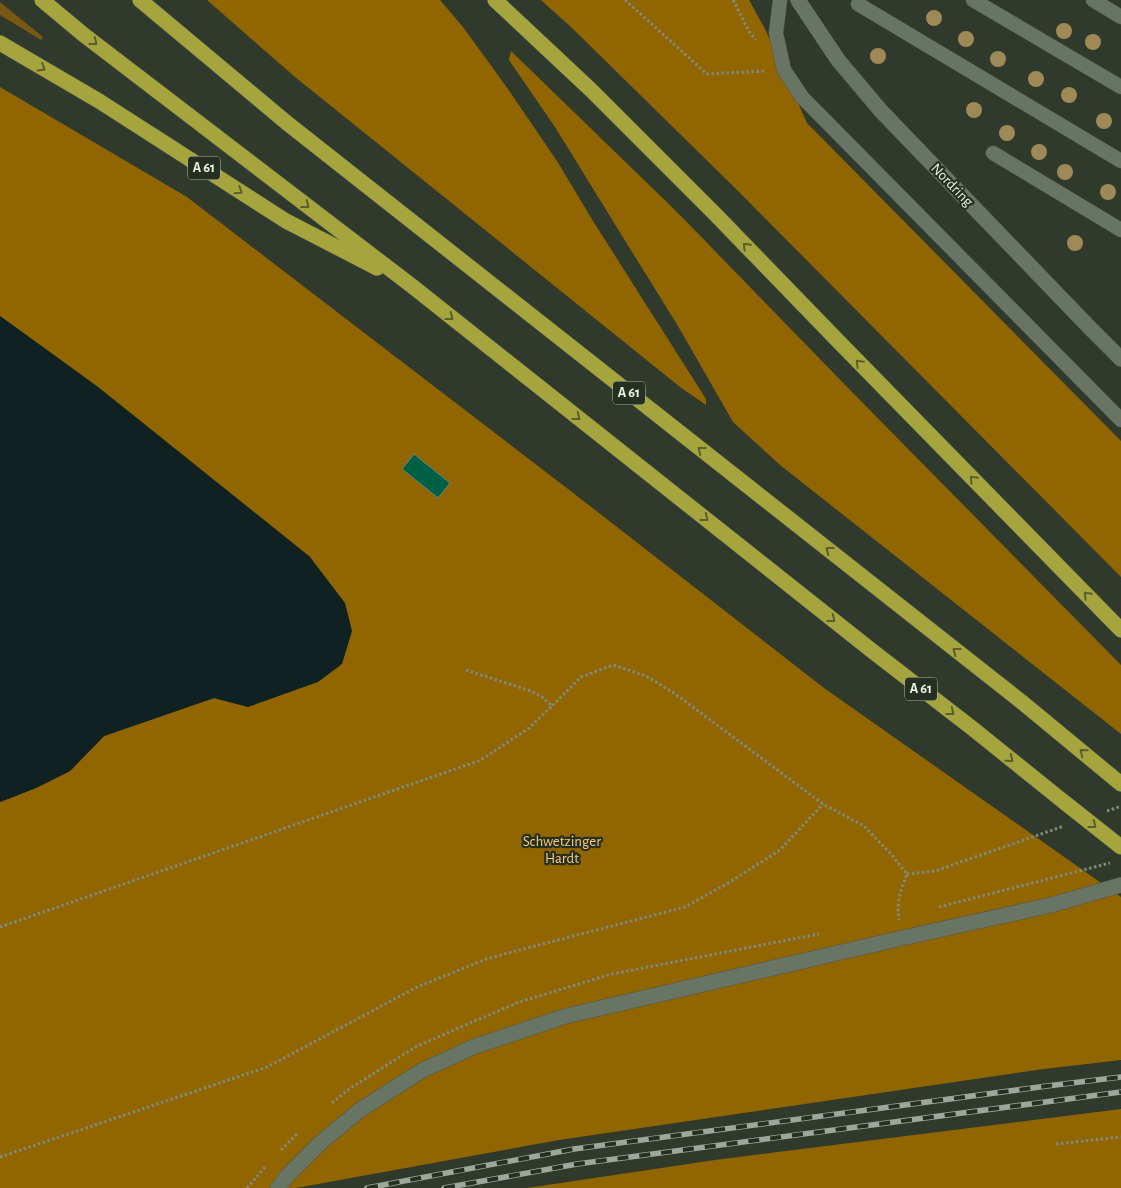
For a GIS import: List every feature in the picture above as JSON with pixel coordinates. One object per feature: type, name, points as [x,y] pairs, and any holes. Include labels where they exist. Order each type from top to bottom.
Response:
[{"type":"highway","name":"A 61","points":[[42,0],[84,35],[412,286],[1121,847]]},
{"type":"highway","name":"A 61","points":[[140,0],[287,123],[1008,691],[1121,784]]},
{"type":"highway","points":[[495,0],[590,90],[715,214],[1121,630]]},
{"type":"highway","name":"A 61","points":[[0,43],[99,101],[286,221],[412,286]]},
{"type":"main road","name":"Nordring","points":[[798,0],[838,60],[881,111],[1121,359]]},
{"type":"main road","points":[[282,1182],[320,1144],[360,1110],[421,1071],[473,1048],[566,1016],[1051,905],[1121,885]]},
{"type":"lane","points":[[780,0],[776,33],[784,70],[802,97],[1121,420]]},
{"type":"lane","points":[[972,0],[1121,87]]},
{"type":"lane","points":[[1093,0],[1121,17]]},
{"type":"lane","points":[[858,4],[1121,161]]},
{"type":"lane","points":[[994,153],[1121,230]]},
{"type":"path","points":[[625,0],[707,74],[784,70]]},
{"type":"path","points":[[0,927],[481,760],[529,728],[581,677],[613,665],[646,676],[674,692],[823,804],[864,826],[907,874]]},
{"type":"path","points":[[466,670],[531,691],[542,697],[552,706]]},
{"type":"path","points":[[0,1157],[267,1067],[417,987],[489,958],[685,907],[730,882],[780,850],[823,804]]},
{"type":"path","points":[[1101,813],[1121,806]]},
{"type":"path","points":[[907,874],[935,871],[1064,826]]},
{"type":"path","points":[[930,909],[1112,863]]},
{"type":"path","points":[[906,914],[898,916],[898,901],[907,874]]},
{"type":"path","points":[[1056,1144],[1121,1136]]},
{"type":"shaded area","points":[[0,2],[43,37],[41,40],[0,15]]},
{"type":"shaded area","points":[[0,316],[98,387],[310,557],[345,603],[352,631],[342,664],[318,682],[248,707],[214,698],[104,736],[70,771],[36,788],[0,802]]},
{"type":"green space","points":[[207,0],[440,0],[463,27],[557,161],[706,399],[706,405],[680,387],[295,77]]},
{"type":"green space","points":[[541,0],[749,0],[766,31],[807,123],[1121,441],[1121,577],[736,189]]},
{"type":"green space","points":[[511,51],[678,213],[1121,665],[1121,734],[780,465],[733,422],[678,326],[555,127],[509,60]]},
{"type":"green space","name":"Schwetzinger Hardt","points":[[0,87],[187,197],[824,688],[1121,897],[1121,1060],[1044,1069],[559,1140],[296,1188],[0,1188],[0,802],[36,788],[70,771],[104,736],[214,698],[249,707],[310,557],[98,387],[0,316]]},
{"type":"green space","points":[[1121,1109],[1121,1188],[527,1188],[715,1160]]},
{"type":"building","points":[[414,454],[450,483],[438,498],[402,469]]},
{"type":"railway","points":[[367,1188],[574,1149],[1121,1077]]},
{"type":"railway","points":[[444,1188],[577,1164],[1121,1092]]}]
